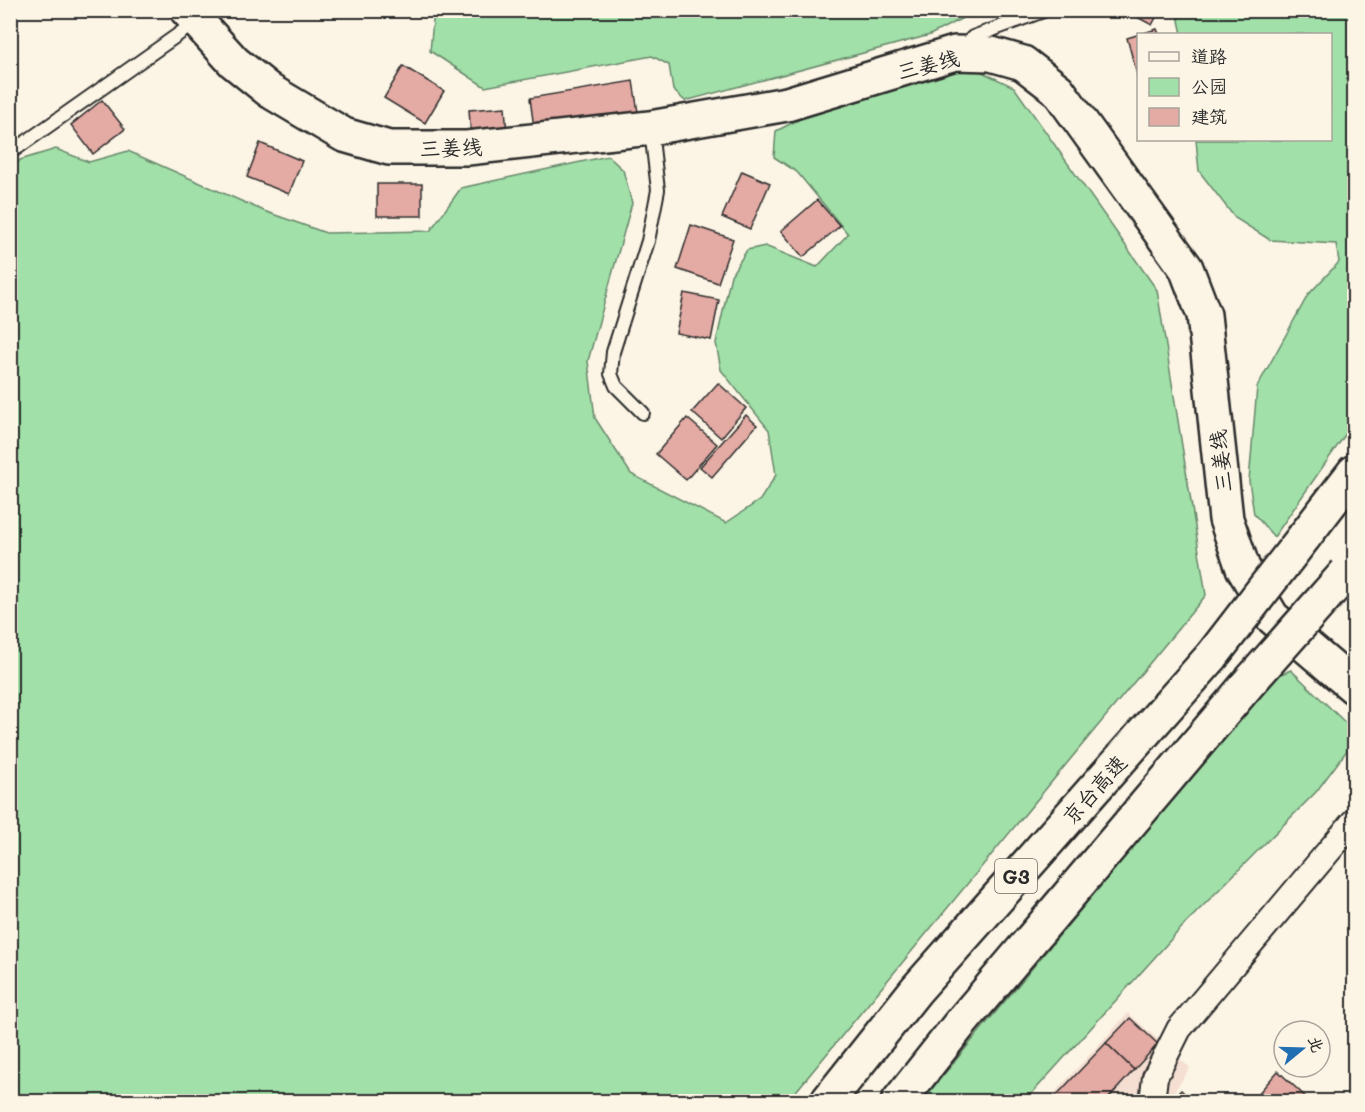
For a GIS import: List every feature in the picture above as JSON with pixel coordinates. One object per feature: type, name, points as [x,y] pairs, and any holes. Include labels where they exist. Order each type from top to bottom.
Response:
[{"type":"main road","name":"三姜线","points":[[199,14],[234,62],[270,91],[344,135],[389,148],[467,148],[650,128],[787,104],[955,53],[991,54],[1023,63],[1058,90],[1186,268],[1204,315],[1226,519],[1243,568],[1272,617],[1354,687]]},
{"type":"main road","name":"京台高速","points":[[827,1101],[916,990],[1212,656],[1354,472]]},
{"type":"main road","name":"G3","points":[[898,1101],[959,1025],[1246,686],[1350,568]]},
{"type":"street","points":[[1152,1101],[1155,1077],[1179,1029],[1354,821]]},
{"type":"lane","points":[[955,53],[973,37],[1046,10]]},
{"type":"lane","points":[[10,153],[199,14]]},
{"type":"lane","points":[[643,413],[616,386],[611,374],[613,352],[648,241],[658,190],[650,128]]},
{"type":"shaded area","points":[[1128,1013],[1190,1068],[1168,1101],[1046,1102]]},
{"type":"green space","points":[[434,10],[976,11],[930,35],[685,101],[673,90],[669,65],[652,56],[485,87],[430,51]]},
{"type":"green space","points":[[1182,10],[1354,11],[1354,422],[1274,537],[1254,514],[1249,481],[1257,387],[1308,295],[1339,262],[1336,244],[1270,240],[1235,218],[1199,171],[1196,141],[1332,141],[1332,33],[1182,33],[1178,16]]},
{"type":"green space","points":[[965,64],[1014,87],[1157,290],[1206,595],[788,1101],[11,1102],[10,172],[20,160],[56,149],[89,162],[128,151],[264,211],[326,233],[430,231],[461,188],[608,156],[623,170],[632,203],[588,361],[595,418],[631,474],[726,523],[760,500],[776,475],[769,430],[721,370],[716,343],[731,275],[747,250],[765,246],[817,267],[848,234],[797,172],[774,157],[776,131],[830,104]]},
{"type":"green space","points":[[1291,670],[1354,731],[1354,741],[1316,792],[1184,925],[1025,1101],[921,1102],[1274,677]]},
{"type":"building","points":[[1124,10],[1160,10],[1152,25]]},
{"type":"building","points":[[1157,29],[1159,33],[1143,33]]},
{"type":"building","points":[[1137,35],[1137,74],[1127,38]]},
{"type":"building","points":[[403,66],[444,91],[425,123],[384,98]]},
{"type":"building","points":[[633,81],[638,112],[534,128],[530,98]]},
{"type":"building","points":[[102,100],[125,129],[93,154],[71,125]]},
{"type":"building","points":[[505,107],[507,134],[471,138],[469,110]]},
{"type":"building","points":[[260,143],[302,161],[289,194],[247,177]]},
{"type":"building","points":[[742,171],[770,183],[750,229],[722,217]]},
{"type":"building","points":[[377,184],[422,184],[422,216],[377,216]]},
{"type":"building","points":[[817,200],[840,226],[803,257],[781,231]]},
{"type":"building","points":[[691,225],[733,239],[718,283],[677,269]]},
{"type":"building","points":[[684,293],[719,300],[711,340],[676,333]]},
{"type":"building","points":[[718,383],[746,408],[721,438],[692,412]]},
{"type":"building","points":[[746,415],[757,425],[712,477],[700,467]]},
{"type":"building","points":[[687,418],[717,444],[686,480],[656,454]]},
{"type":"building","points":[[1130,1018],[1158,1044],[1134,1070],[1106,1043]]},
{"type":"building","points":[[1106,1043],[1134,1070],[1105,1102],[1050,1102]]},
{"type":"building","points":[[1272,1078],[1287,1079],[1311,1102],[1264,1102],[1257,1095]]},
{"type":"building","points":[[1181,1090],[1193,1102],[1171,1100]]}]
